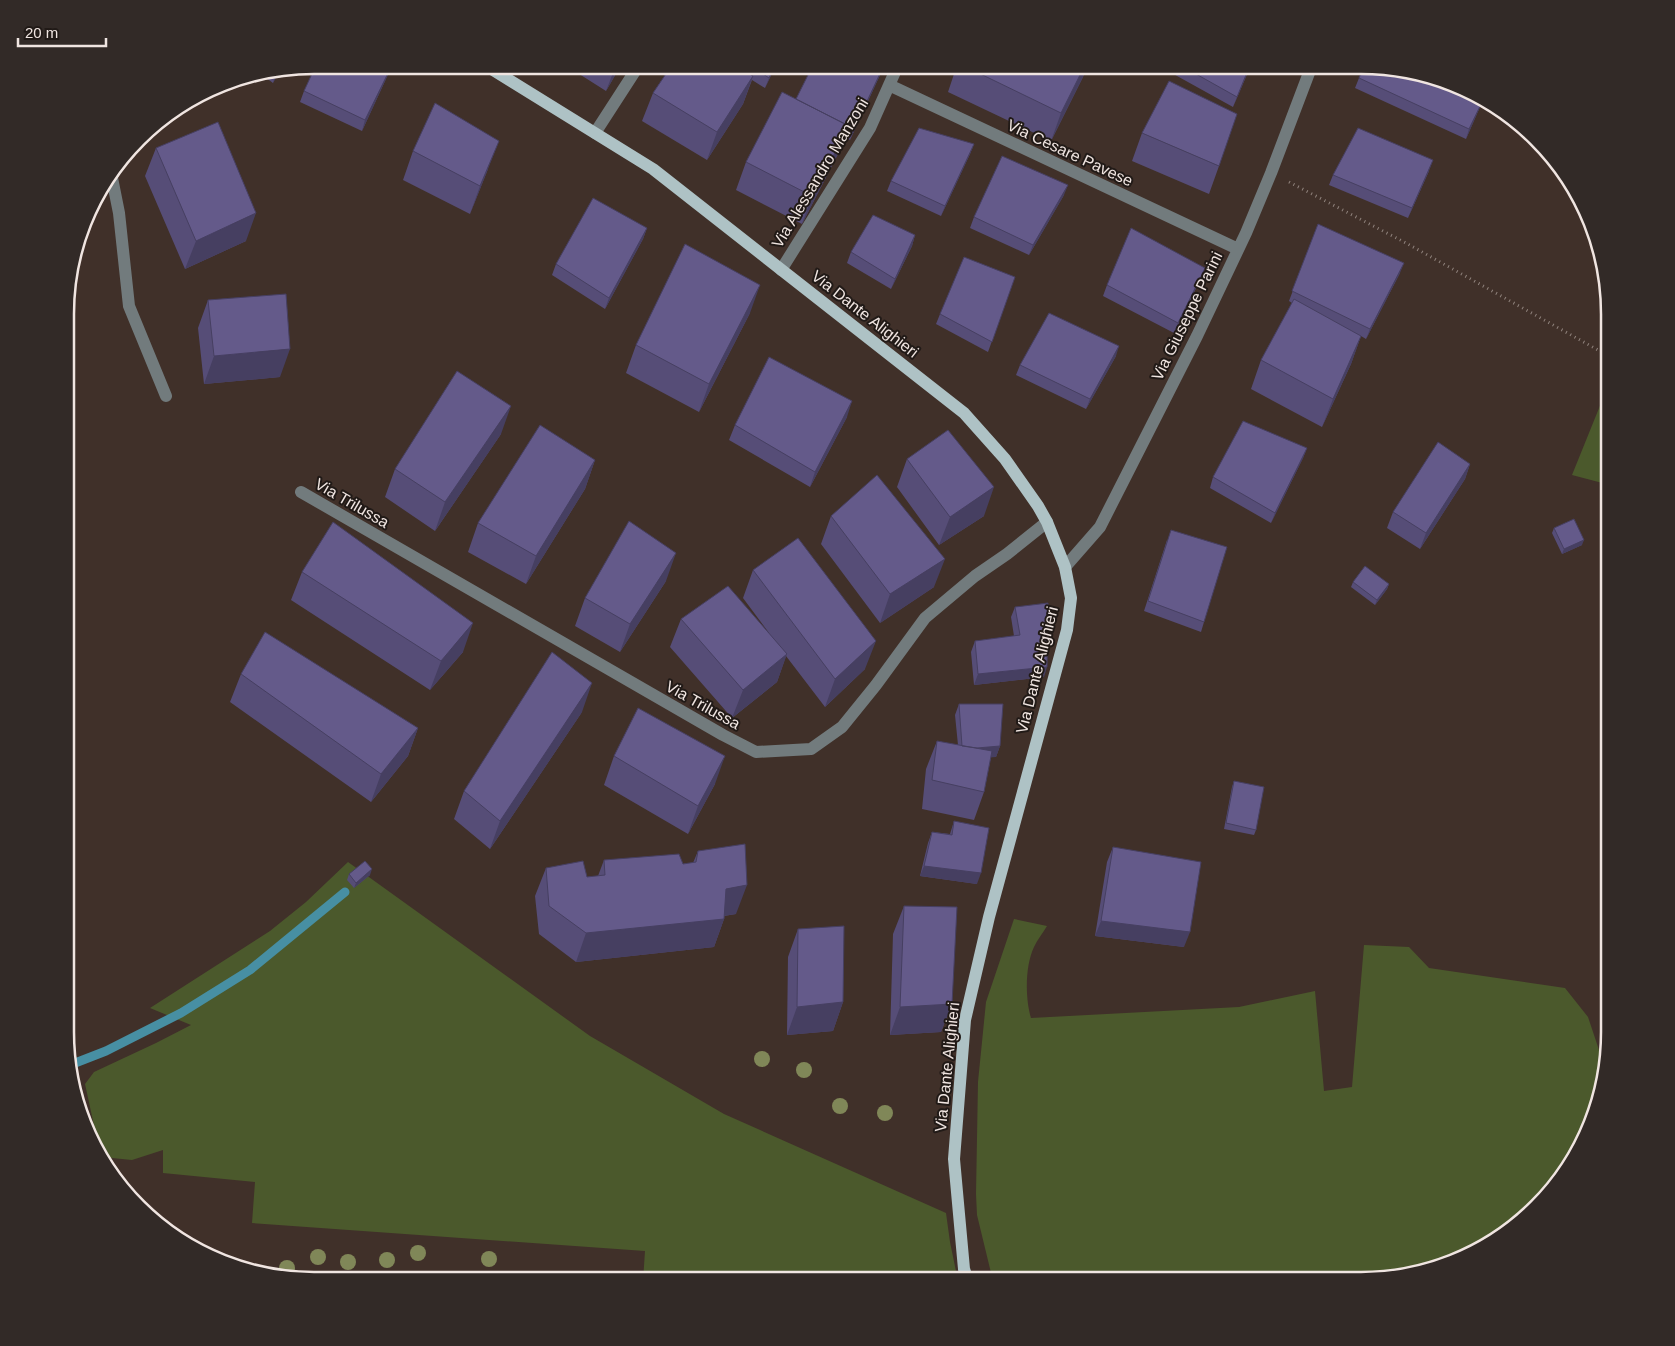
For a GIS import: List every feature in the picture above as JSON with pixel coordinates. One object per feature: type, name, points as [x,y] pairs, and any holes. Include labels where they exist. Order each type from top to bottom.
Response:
[{"type":"main road","name":"Via Dante Alighieri","points":[[500,74],[654,169],[964,413],[1005,459],[1038,506],[1047,522],[1065,567],[1071,598],[1067,630],[989,917],[964,1020],[954,1158],[965,1272]]},
{"type":"street","points":[[595,133],[633,74]]},
{"type":"street","name":"Via Alessandro Manzoni","points":[[781,270],[870,128],[894,74]]},
{"type":"street","name":"Via Giuseppe Parini","points":[[1065,567],[1100,527],[1197,336],[1238,249],[1271,172],[1309,74]]},
{"type":"street","name":"Via Cesare Pavese","points":[[889,85],[1238,249]]},
{"type":"street","points":[[113,182],[119,213],[129,306],[166,396]]},
{"type":"street","name":"Via Trilussa","points":[[301,492],[723,736],[756,752],[811,749],[842,727],[876,685],[925,618],[975,576],[1007,554],[1047,522]]},
{"type":"path","points":[[1271,172],[1406,243],[1598,350]]},
{"type":"green space","points":[[1601,403],[1601,483],[1572,475]]},
{"type":"green space","points":[[348,862],[590,1036],[724,1114],[946,1213],[956,1272],[644,1272],[645,1251],[252,1223],[255,1182],[163,1173],[163,1150],[132,1160],[109,1158],[95,1132],[85,1084],[94,1072],[191,1025],[150,1008],[270,931],[306,902]]},
{"type":"green space","points":[[1014,919],[1047,926],[1035,944],[1029,963],[1027,992],[1031,1018],[1239,1007],[1315,991],[1324,1091],[1352,1087],[1364,945],[1409,947],[1429,968],[1565,988],[1588,1017],[1600,1054],[1597,1079],[1589,1110],[1577,1139],[1561,1166],[1542,1191],[1520,1213],[1495,1232],[1468,1248],[1439,1260],[1408,1268],[1377,1272],[991,1272],[977,1215],[976,1194],[978,1082],[986,1002]]},
{"type":"building","points":[[312,74],[388,74],[365,120],[304,91]]},
{"type":"building","points":[[666,74],[749,74],[753,76],[717,132],[653,93]]},
{"type":"building","points":[[808,74],[880,74],[854,129],[796,99]]},
{"type":"building","points":[[981,74],[1080,74],[1061,113]]},
{"type":"building","points":[[1196,74],[1246,74],[1237,97]]},
{"type":"building","points":[[1361,74],[1377,74],[1408,78],[1439,86],[1468,98],[1480,106],[1469,129],[1359,78]]},
{"type":"building","points":[[1169,81],[1237,114],[1219,166],[1142,133]]},
{"type":"building","points":[[782,92],[849,126],[812,196],[746,162]]},
{"type":"building","points":[[435,103],[499,141],[480,186],[413,151]]},
{"type":"building","points":[[218,122],[256,213],[196,241],[156,148]]},
{"type":"building","points":[[919,128],[974,144],[945,206],[891,181]]},
{"type":"building","points":[[1358,128],[1433,160],[1412,208],[1333,175]]},
{"type":"building","points":[[1002,156],[1068,185],[1033,245],[974,217]]},
{"type":"building","points":[[593,198],[647,228],[609,298],[556,264]]},
{"type":"building","points":[[873,215],[915,235],[895,279],[851,252]]},
{"type":"building","points":[[1318,224],[1404,263],[1370,329],[1292,291]]},
{"type":"building","points":[[1131,228],[1205,268],[1178,323],[1107,285]]},
{"type":"building","points":[[685,244],[760,285],[709,384],[636,345]]},
{"type":"building","points":[[964,257],[1015,277],[992,342],[940,314]]},
{"type":"building","points":[[286,294],[290,349],[214,356],[208,300]]},
{"type":"building","points":[[1294,299],[1361,336],[1333,399],[1261,360]]},
{"type":"building","points":[[1049,313],[1119,346],[1090,399],[1020,365]]},
{"type":"building","points":[[769,357],[852,401],[815,472],[735,425]]},
{"type":"building","points":[[457,371],[511,406],[445,502],[395,469]]},
{"type":"building","points":[[1243,421],[1307,448],[1275,513],[1213,477]]},
{"type":"building","points":[[540,425],[595,460],[536,556],[478,523]]},
{"type":"building","points":[[948,430],[994,487],[950,517],[907,459]]},
{"type":"building","points":[[1438,442],[1470,464],[1426,533],[1393,512]]},
{"type":"building","points":[[877,475],[945,559],[890,594],[831,516]]},
{"type":"building","points":[[1574,519],[1584,540],[1564,549],[1554,528]]},
{"type":"building","points":[[629,521],[676,553],[630,624],[585,598]]},
{"type":"building","points":[[333,522],[473,623],[441,661],[302,572]]},
{"type":"building","points":[[1171,530],[1227,547],[1204,622],[1148,601]]},
{"type":"building","points":[[798,538],[876,641],[835,679],[753,570]]},
{"type":"building","points":[[1365,566],[1389,584],[1377,600],[1353,582]]},
{"type":"building","points":[[728,586],[787,654],[743,690],[681,619]]},
{"type":"building","points":[[1048,603],[1047,667],[978,674],[975,641],[1020,635],[1015,607]]},
{"type":"building","points":[[265,632],[418,728],[381,774],[241,674]]},
{"type":"building","points":[[552,652],[592,683],[500,821],[464,791]]},
{"type":"building","points":[[959,704],[1003,704],[1000,746],[977,748],[962,746]]},
{"type":"building","points":[[638,708],[725,756],[698,806],[614,756]]},
{"type":"building","points":[[937,741],[992,751],[984,792],[932,780]]},
{"type":"building","points":[[1234,781],[1264,787],[1256,830],[1226,823]]},
{"type":"building","points":[[954,821],[989,828],[981,873],[924,866],[932,832],[952,835]]},
{"type":"building","points":[[745,844],[747,885],[726,889],[724,919],[586,933],[549,906],[546,868],[583,861],[587,877],[605,875],[604,860],[679,854],[683,864],[696,862],[698,851]]},
{"type":"building","points":[[1113,847],[1201,862],[1190,932],[1101,921]]},
{"type":"building","points":[[365,861],[372,869],[356,883],[349,874]]},
{"type":"building","points":[[904,906],[957,907],[952,1004],[900,1007]]},
{"type":"building","points":[[844,926],[843,1002],[797,1007],[798,929]]},
{"type":"waterway","points":[[76,1063],[106,1051],[181,1013],[250,970],[345,892]]}]
